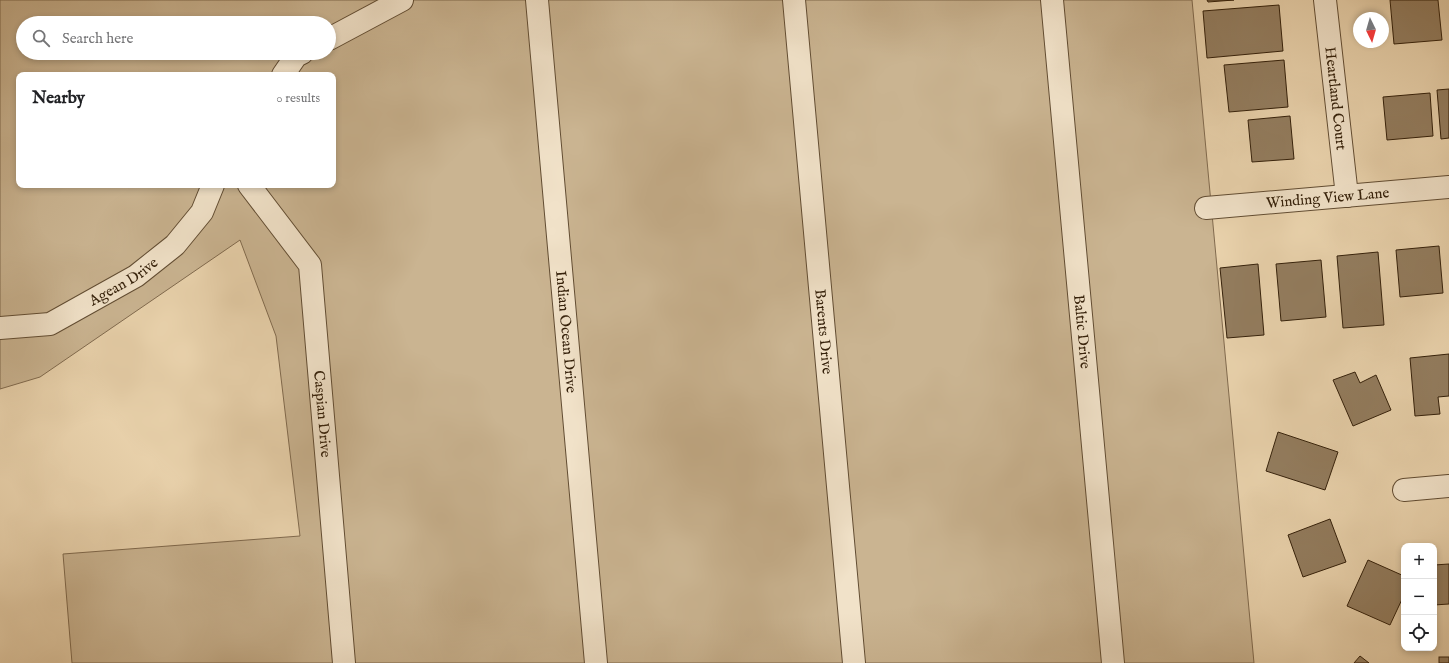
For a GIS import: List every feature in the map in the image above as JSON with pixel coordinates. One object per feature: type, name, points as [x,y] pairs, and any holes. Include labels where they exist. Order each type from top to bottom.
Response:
[{"type":"street","points":[[336,35],[402,0]]},
{"type":"street","name":"Indian Ocean Drive","points":[[537,0],[596,663]]},
{"type":"street","name":"Barents Drive","points":[[794,0],[854,663]]},
{"type":"street","name":"Baltic Drive","points":[[1052,0],[1113,663]]},
{"type":"street","name":"Heartland Court","points":[[1325,0],[1347,196]]},
{"type":"street","points":[[285,72],[293,60]]},
{"type":"street","name":"Winding View Lane","points":[[1206,208],[1449,187]]},
{"type":"street","name":"Agean Drive","points":[[0,328],[50,324],[136,276],[175,245],[202,212],[212,188]]},
{"type":"street","name":"Caspian Drive","points":[[251,188],[310,265],[344,663]]},
{"type":"street","points":[[1404,490],[1449,486]]},
{"type":"shaded area","points":[[0,0],[1192,0],[1254,663],[72,663],[63,554],[300,536],[276,336],[240,240],[40,377],[0,389]]},
{"type":"building","points":[[1207,0],[1234,0],[1208,2]]},
{"type":"building","points":[[1390,0],[1438,0],[1442,40],[1394,44]]},
{"type":"building","points":[[1279,5],[1283,51],[1207,58],[1203,11]]},
{"type":"building","points":[[1284,60],[1288,107],[1229,112],[1224,65]]},
{"type":"building","points":[[1449,89],[1449,138],[1441,139],[1437,90]]},
{"type":"building","points":[[1430,93],[1433,136],[1387,140],[1383,97]]},
{"type":"building","points":[[1290,116],[1294,159],[1252,162],[1248,120]]},
{"type":"building","points":[[1439,246],[1443,293],[1400,297],[1396,250]]},
{"type":"building","points":[[1378,252],[1384,325],[1343,328],[1337,256]]},
{"type":"building","points":[[1321,260],[1326,317],[1281,321],[1276,264]]},
{"type":"building","points":[[1258,264],[1264,335],[1227,338],[1220,268]]},
{"type":"building","points":[[1449,354],[1449,396],[1438,397],[1440,414],[1415,416],[1410,358]]},
{"type":"building","points":[[1355,372],[1360,383],[1376,375],[1391,410],[1353,426],[1333,380]]},
{"type":"building","points":[[1278,432],[1338,452],[1325,490],[1266,471]]},
{"type":"building","points":[[1330,519],[1346,562],[1303,577],[1288,535]]},
{"type":"building","points":[[1368,560],[1401,575],[1401,601],[1390,625],[1347,606]]},
{"type":"building","points":[[1449,564],[1449,604],[1437,605],[1437,565]]},
{"type":"building","points":[[1360,656],[1369,663],[1354,663]]},
{"type":"building","points":[[1439,657],[1449,657],[1449,663],[1439,663]]}]
